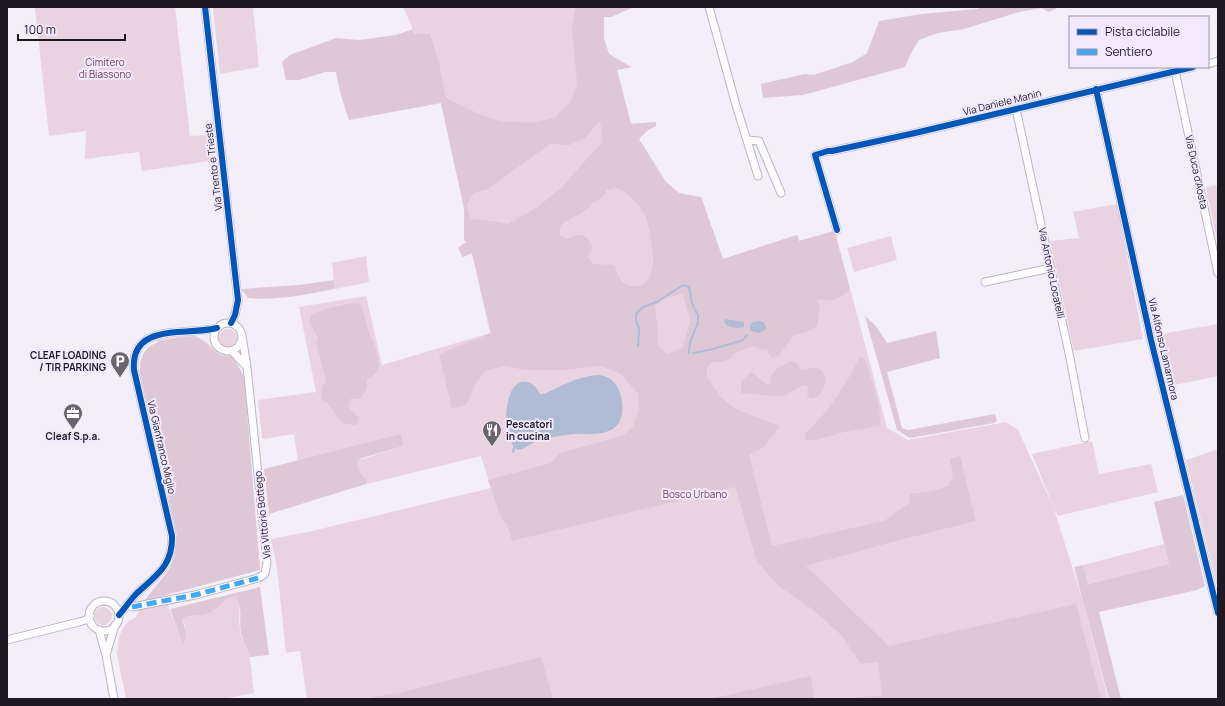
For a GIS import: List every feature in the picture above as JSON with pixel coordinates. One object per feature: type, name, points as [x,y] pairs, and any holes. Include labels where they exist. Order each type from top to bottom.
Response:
[{"type":"street","name":"Via Trento e Trieste","points":[[205,7],[241,333]]},
{"type":"street","points":[[709,7],[736,105],[758,176]]},
{"type":"street","name":"Via Daniele Manin","points":[[837,230],[815,155],[915,133],[1188,68]]},
{"type":"street","name":"Via Duca d'Aosta","points":[[1175,71],[1218,273]]},
{"type":"street","name":"Via Alfonso Lamarmora","points":[[1096,89],[1151,340],[1218,613]]},
{"type":"street","name":"Via Antonio Locatelli","points":[[1016,109],[1051,268],[1085,438]]},
{"type":"street","points":[[747,140],[759,141],[781,193]]},
{"type":"street","points":[[985,282],[1051,268]]},
{"type":"street","name":"Via Trento e Trieste","points":[[231,323],[238,305]]},
{"type":"street","points":[[232,351],[241,344],[241,333],[236,326],[231,323],[224,324],[217,328],[214,340],[221,349],[232,351],[247,367]]},
{"type":"street","name":"Via Gianfranco Miglio","points":[[119,615],[136,594],[162,570],[171,553],[172,542],[169,522],[135,374],[134,357],[141,344],[151,337],[172,332],[206,331],[217,328]]},
{"type":"street","name":"Via Gianfranco Miglio","points":[[193,332],[214,340]]},
{"type":"street","name":"Via Vittorio Bottego","points":[[132,608],[195,595],[258,578],[265,574],[267,562],[247,367],[241,333]]},
{"type":"street","name":"Via Gianfranco Miglio","points":[[113,604],[122,602],[136,594]]},
{"type":"street","points":[[106,655],[119,615],[118,609],[113,604],[106,601],[97,603],[91,610],[90,616],[93,625],[99,630],[106,655],[114,699]]},
{"type":"street","points":[[7,640],[86,620],[90,616]]},
{"type":"street","points":[[99,630],[108,630],[115,625]]},
{"type":"green space","name":"Cimitero di Biassono","points":[[175,7],[190,136],[208,135],[210,161],[142,171],[139,152],[85,159],[86,131],[49,136],[35,8]]},
{"type":"green space","points":[[213,7],[253,7],[259,67],[220,74]]},
{"type":"green space","name":"Bosco Urbano","points":[[403,7],[602,7],[604,17],[604,39],[609,54],[631,67],[617,70],[631,124],[656,122],[656,126],[648,130],[587,185],[639,139],[657,169],[674,190],[685,195],[701,197],[723,259],[797,235],[799,241],[835,231],[887,428],[908,440],[1006,422],[1018,430],[1054,508],[1032,454],[1092,441],[1099,474],[1151,464],[1158,492],[1058,516],[1054,509],[1083,601],[1108,699],[307,699],[300,651],[286,653],[277,568],[271,539],[308,532],[491,488],[481,456],[366,484],[367,481],[357,465],[359,460],[404,446],[401,434],[298,462],[294,434],[262,439],[258,400],[316,392],[299,307],[366,296],[382,365],[490,333],[472,253],[463,257],[458,248],[466,242],[464,240],[464,208],[441,103],[413,29]]},
{"type":"green space","points":[[576,7],[634,7],[611,17],[604,17],[604,39],[609,54],[631,67],[617,70],[631,124],[656,122],[656,126],[648,130],[639,139],[666,182],[679,193],[701,197],[723,259],[797,235],[799,241],[834,231],[850,290],[835,299],[817,299],[820,308],[817,326],[809,331],[792,336],[779,356],[771,357],[766,349],[762,350],[753,346],[735,353],[731,358],[722,362],[712,362],[707,368],[707,377],[720,396],[735,409],[780,426],[764,447],[749,455],[772,546],[884,521],[909,503],[910,494],[933,491],[948,486],[953,477],[950,459],[960,456],[976,521],[806,566],[889,646],[1076,604],[1101,699],[847,699],[882,695],[878,662],[861,664],[841,635],[812,609],[780,587],[757,562],[735,486],[512,541],[507,524],[501,518],[488,480],[551,463],[560,453],[622,436],[633,427],[639,407],[638,394],[621,374],[600,366],[565,370],[525,370],[504,366],[485,371],[475,385],[466,405],[452,409],[439,354],[491,333],[472,253],[463,257],[458,248],[466,242],[464,240],[464,208],[441,103],[349,120],[340,92],[336,72],[325,72],[299,80],[286,80],[282,62],[290,55],[336,38],[359,40],[396,35],[413,29],[414,34],[430,34],[439,63],[446,98],[479,114],[500,121],[530,123],[555,118],[571,101],[577,84],[572,27]],"holes":[[[600,121],[603,141],[562,187],[539,206],[508,224],[470,219],[467,204],[474,193],[488,189],[550,144],[570,145],[585,138]],[[616,188],[620,189],[636,203],[645,215],[652,244],[653,267],[646,282],[638,286],[625,284],[621,281],[615,265],[599,265],[592,263],[588,256],[592,250],[592,247],[584,236],[576,235],[567,239],[560,235],[560,229],[566,221],[583,212],[592,203],[602,198],[607,190]],[[683,294],[690,321],[683,347],[668,354],[658,346],[655,306],[666,298]]]},
{"type":"green space","points":[[983,7],[1055,7],[1056,9],[1048,12],[1042,8],[1019,12],[964,29],[938,33],[919,40],[905,67],[803,95],[763,98],[761,84],[805,74],[814,75],[853,62],[867,53],[879,21],[921,14],[977,9]]},
{"type":"green space","points":[[1218,185],[1218,246],[1206,187]]},
{"type":"green space","points":[[1117,204],[1143,339],[1074,351],[1050,241],[1079,238],[1073,212]]},
{"type":"green space","points":[[891,236],[897,260],[854,272],[847,248]]},
{"type":"green space","points":[[366,256],[369,282],[335,289],[332,263]]},
{"type":"green space","points":[[334,280],[335,289],[281,298],[248,298],[241,289],[299,285]]},
{"type":"green space","points":[[353,303],[360,303],[379,360],[376,373],[367,379],[367,387],[361,399],[350,399],[348,407],[359,418],[356,425],[342,422],[338,419],[331,407],[322,400],[322,390],[326,380],[316,343],[318,337],[309,322],[311,315],[317,312]]},
{"type":"green space","points":[[865,316],[875,325],[887,343],[936,331],[940,358],[887,372],[902,428],[908,430],[995,414],[997,421],[994,423],[910,438],[897,430]]},
{"type":"green space","points":[[1218,324],[1218,376],[1170,386],[1156,335]]},
{"type":"green space","points":[[224,329],[232,329],[237,334],[235,345],[232,347],[224,347],[219,342],[219,334]]},
{"type":"green space","points":[[193,335],[205,341],[221,355],[233,356],[244,377],[260,570],[166,595],[169,609],[183,643],[186,627],[182,620],[189,616],[210,612],[228,599],[235,596],[240,603],[239,621],[241,636],[249,650],[254,693],[223,699],[126,699],[117,654],[119,637],[123,628],[129,621],[135,618],[145,600],[170,568],[175,559],[177,535],[139,371],[159,340]]},
{"type":"green space","points":[[193,336],[204,342],[220,355],[233,357],[244,377],[260,570],[145,600],[164,577],[172,563],[177,535],[140,371],[141,360],[144,352],[150,346],[165,340]]},
{"type":"green space","points":[[860,357],[864,358],[875,392],[880,411],[880,426],[844,432],[816,440],[806,440],[804,434],[828,409]]},
{"type":"green space","points":[[792,361],[798,364],[801,370],[817,368],[823,372],[825,376],[825,384],[818,396],[810,399],[807,396],[808,386],[803,385],[784,396],[741,393],[741,381],[752,372],[767,385],[772,384],[771,376],[773,373],[780,367]]},
{"type":"green space","points":[[401,434],[404,446],[359,460],[357,465],[367,481],[366,484],[269,514],[264,469]]},
{"type":"green space","points":[[1218,449],[1218,590],[1186,460]]},
{"type":"green space","points":[[1183,495],[1205,586],[1197,590],[1099,612],[1121,699],[1109,699],[1074,567],[1083,565],[1088,584],[1169,564],[1154,502]]},
{"type":"green space","points":[[1164,544],[1169,564],[1087,584],[1083,565]]},
{"type":"green space","points":[[260,587],[269,655],[250,657],[241,631],[240,606],[235,596],[227,599],[209,613],[189,616],[182,620],[186,632],[186,637],[183,644],[170,609]]},
{"type":"green space","points":[[99,607],[107,607],[112,612],[110,623],[107,625],[99,625],[94,620],[94,612]]},
{"type":"green space","points":[[541,657],[553,698],[374,699],[373,697],[403,692]]},
{"type":"green space","points":[[811,676],[814,699],[710,699]]},
{"type":"water","points":[[725,319],[744,322],[744,327],[731,327],[724,322]]},
{"type":"water","points":[[758,321],[764,322],[766,328],[765,330],[759,333],[751,331],[751,323]]},
{"type":"water","points":[[597,375],[609,378],[614,382],[621,396],[622,412],[617,426],[602,433],[571,434],[553,437],[543,439],[525,448],[515,448],[508,432],[506,415],[510,394],[517,384],[525,381],[528,382],[538,390],[540,394],[544,394],[576,380]]},
{"type":"waterway","points":[[660,300],[683,285],[689,287],[691,298]]},
{"type":"waterway","points":[[691,299],[694,308]]},
{"type":"waterway","points":[[638,346],[639,328],[636,321],[636,314],[643,307],[659,301]]},
{"type":"waterway","points":[[695,310],[698,315],[698,320]]},
{"type":"waterway","points":[[689,353],[691,341],[698,322]]},
{"type":"waterway","points":[[693,353],[743,340],[747,335]]},
{"type":"waterway","points":[[513,452],[514,447]]},
{"type":"marked path","points":[[132,607],[195,595],[258,578]]},
{"type":"cycle path","points":[[205,7],[238,300],[235,315],[231,323]]},
{"type":"cycle path","points":[[837,230],[815,155],[915,133],[1189,68]]},
{"type":"cycle path","points":[[1096,89],[1151,340],[1218,613]]},
{"type":"cycle path","points":[[119,615],[135,595],[162,569],[167,562],[172,546],[172,536],[134,370],[135,355],[141,344],[151,338],[163,334],[217,328]]},
{"type":"place","name":"CLEAF LOADING / TIR PARKING","points":[[120,378]]},
{"type":"place","name":"Cleaf S.p.a.","points":[[73,430]]},
{"type":"place","name":"Pescatori in cucina","points":[[492,447]]}]
